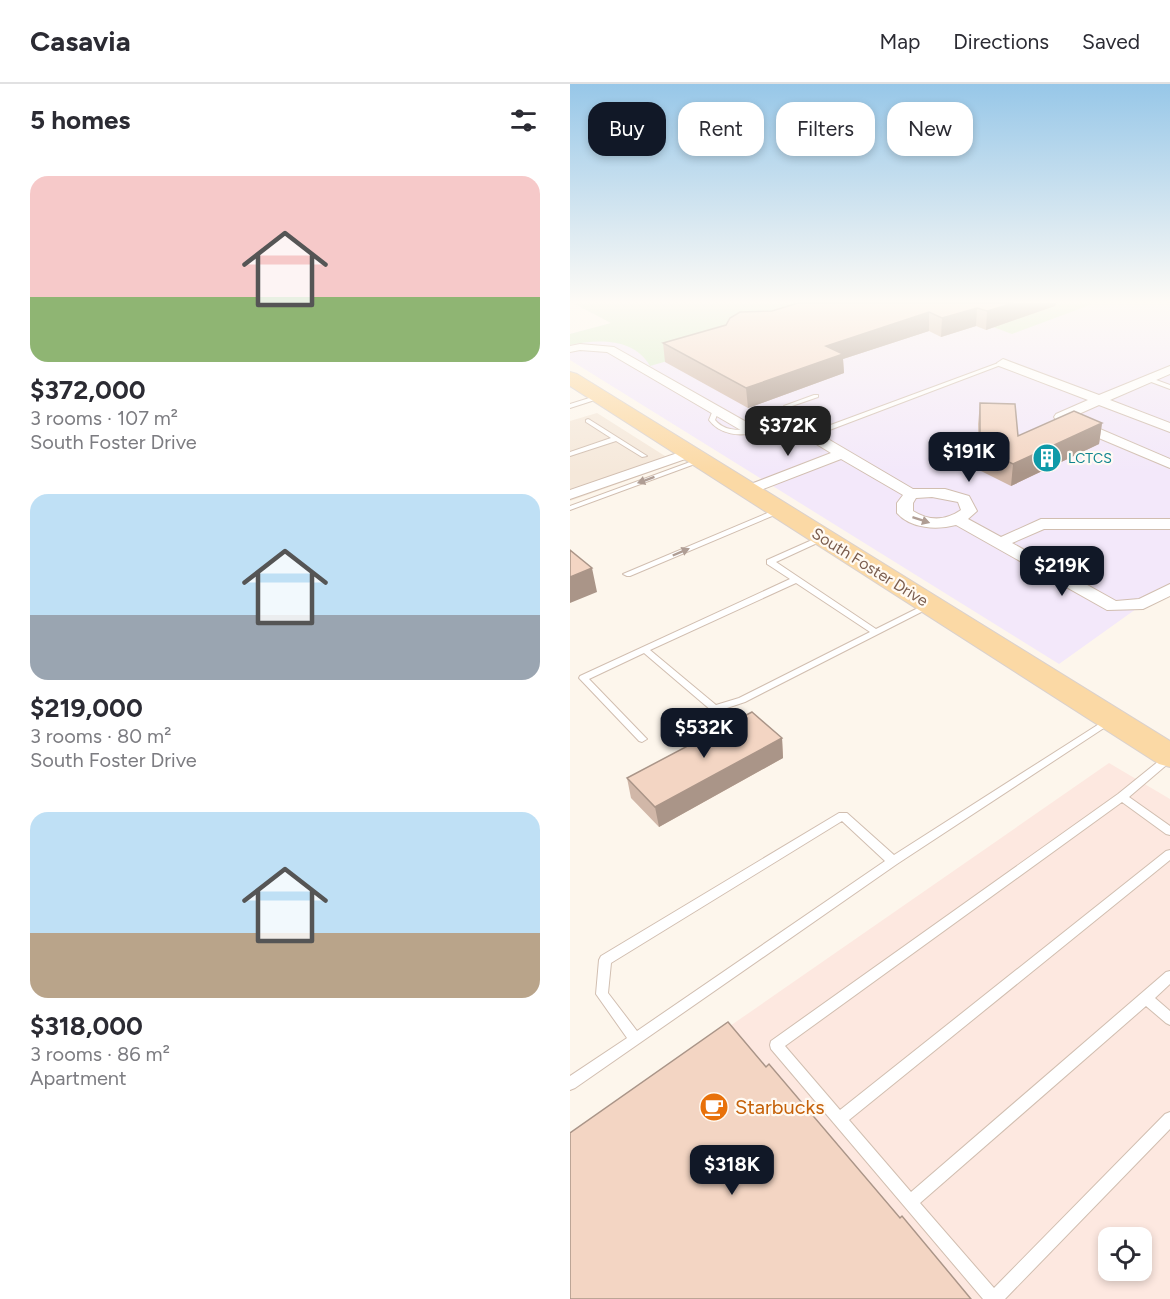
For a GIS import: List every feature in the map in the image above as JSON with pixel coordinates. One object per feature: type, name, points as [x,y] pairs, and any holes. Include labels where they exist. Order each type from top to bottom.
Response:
[{"type":"main road","name":"South Foster Drive","points":[[571,380],[1170,756]]},
{"type":"street","points":[[629,360],[761,436],[782,438],[811,435],[911,494],[928,491],[949,492],[964,499],[969,511],[959,520],[938,524],[918,521],[905,513],[905,503],[911,494]]},
{"type":"street","points":[[1003,363],[1170,428]]},
{"type":"street","points":[[1170,370],[1061,417],[1170,464]]},
{"type":"street","points":[[748,490],[841,454]]},
{"type":"street","points":[[570,480],[577,492],[695,457]]},
{"type":"street","points":[[959,520],[1113,606],[1143,604],[1170,589]]},
{"type":"street","points":[[1000,543],[1041,524],[1170,524]]},
{"type":"lane","points":[[811,435],[1003,363]]},
{"type":"lane","points":[[1148,379],[1170,387]]},
{"type":"lane","points":[[816,396],[787,406],[828,429]]},
{"type":"lane","points":[[570,406],[599,397]]},
{"type":"lane","points":[[588,421],[644,456]]},
{"type":"lane","points":[[570,454],[616,439]]},
{"type":"lane","points":[[570,508],[695,457]]},
{"type":"lane","points":[[627,574],[781,511]]},
{"type":"lane","points":[[824,538],[770,562],[875,632]]},
{"type":"lane","points":[[642,739],[583,678],[797,579]]},
{"type":"lane","points":[[644,649],[715,709],[742,700],[931,605]]},
{"type":"lane","points":[[570,1083],[893,861],[1111,719]]},
{"type":"lane","points":[[1170,756],[1122,797],[776,1045],[993,1299],[1170,1119]]},
{"type":"lane","points":[[1122,797],[1170,831]]},
{"type":"lane","points":[[635,1039],[602,994],[605,960],[843,816],[893,861]]},
{"type":"lane","points":[[839,1119],[1170,854]]},
{"type":"lane","points":[[910,1202],[1170,976]]},
{"type":"lane","points":[[1146,998],[1170,1019]]},
{"type":"shaded area","points":[[570,360],[1170,360],[1170,589],[1143,604],[1059,664]]},
{"type":"shaded area","points":[[597,413],[676,463],[570,501],[570,421]]},
{"type":"shaded area","points":[[1109,763],[1170,799],[1170,1299],[570,1299],[570,1137]]},
{"type":"green space","points":[[645,360],[672,360],[650,366]]},
{"type":"building","points":[[694,360],[827,360],[746,388]]},
{"type":"building","points":[[980,403],[1015,404],[1018,436],[1074,411],[1102,423],[1013,464],[980,448]]},
{"type":"building","points":[[570,550],[592,568],[570,577]]},
{"type":"building","points":[[752,712],[782,738],[655,807],[627,778]]},
{"type":"building","points":[[728,1022],[766,1067],[769,1064],[971,1299],[570,1299],[570,1133]]},
{"type":"place","name":"LCTCS","points":[[1047,458]]},
{"type":"place","name":"Starbucks","points":[[714,1107]]}]
